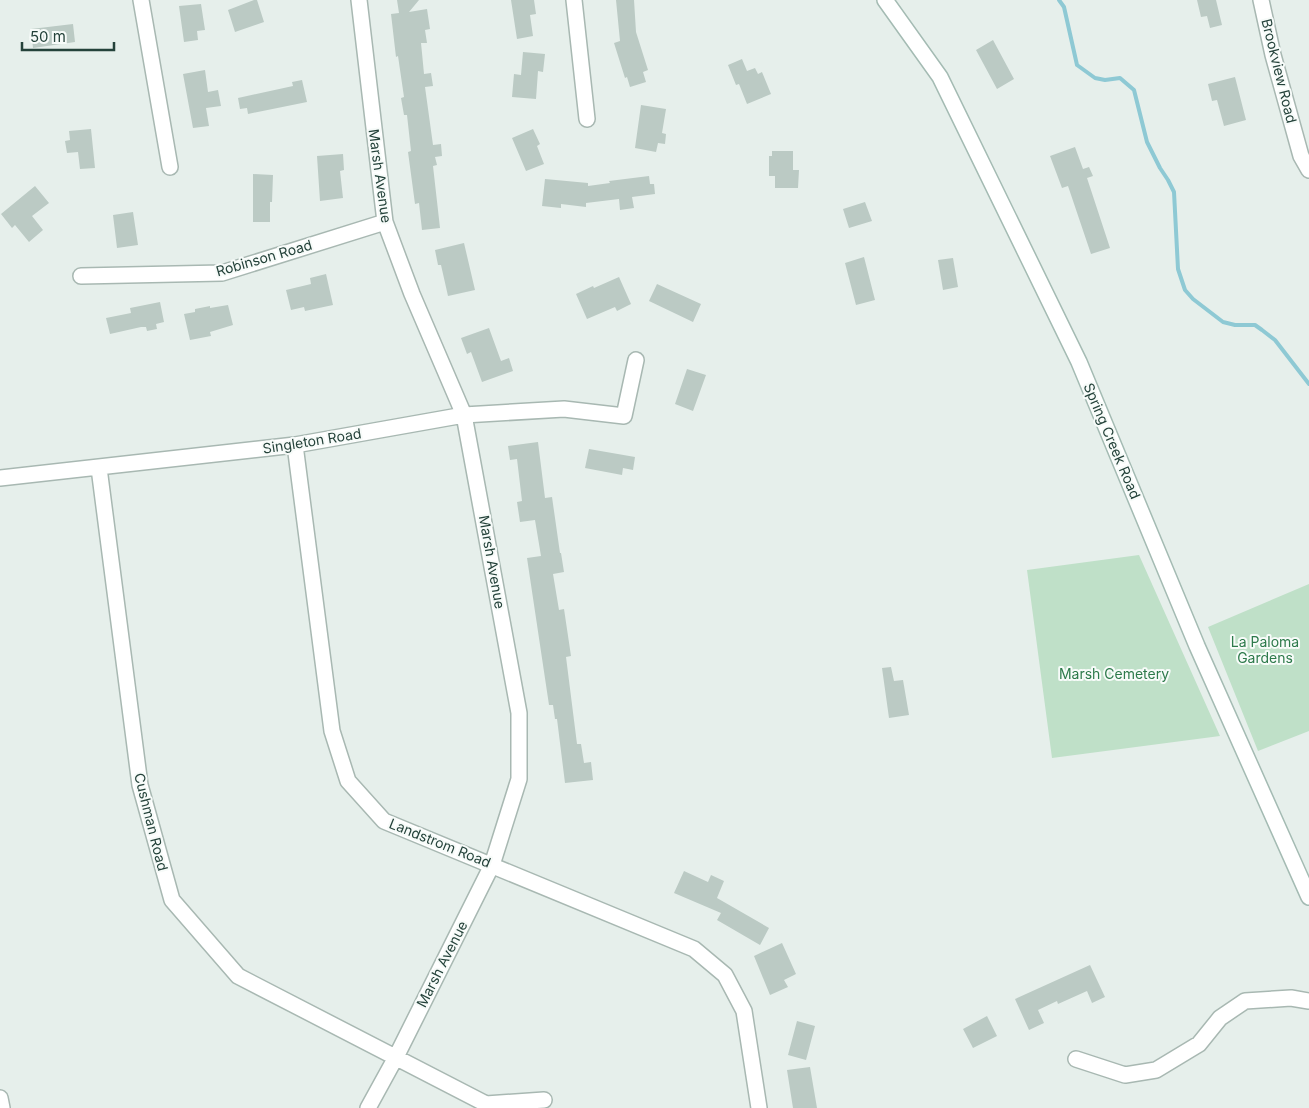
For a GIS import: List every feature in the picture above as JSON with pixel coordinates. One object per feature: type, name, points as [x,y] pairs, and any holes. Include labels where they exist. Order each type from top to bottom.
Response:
[{"type":"street","points":[[141,0],[170,167]]},
{"type":"street","name":"Marsh Avenue","points":[[359,0],[385,222],[412,294],[464,415],[519,713],[519,779],[492,865],[396,1057],[368,1108]]},
{"type":"street","points":[[574,0],[588,120]]},
{"type":"street","name":"Spring Creek Road","points":[[885,0],[940,77],[1079,362],[1197,646],[1309,897]]},
{"type":"street","name":"Brookview Road","points":[[1261,0],[1273,55],[1301,156],[1309,170]]},
{"type":"street","name":"Robinson Road","points":[[80,276],[222,273],[385,222]]},
{"type":"street","name":"Singleton Road","points":[[0,478],[295,445],[464,415],[564,409],[624,416],[636,360]]},
{"type":"street","name":"Landstrom Road","points":[[295,445],[332,731],[348,781],[384,821],[694,949],[725,975],[744,1011],[759,1108]]},
{"type":"street","name":"Cushman Road","points":[[99,468],[140,785],[172,900],[238,976],[486,1104],[544,1100]]},
{"type":"street","points":[[1076,1059],[1125,1075],[1156,1070],[1199,1044],[1220,1018],[1244,1001],[1291,998],[1309,1001]]},
{"type":"street","points":[[0,1098],[2,1108]]},
{"type":"green space","name":"Marsh Cemetery","points":[[1139,555],[1220,736],[1052,758],[1027,570]]},
{"type":"green space","name":"La Paloma Gardens","points":[[1309,584],[1309,731],[1258,751],[1208,627]]},
{"type":"building","points":[[257,0],[264,22],[235,32],[228,10]]},
{"type":"building","points":[[397,0],[419,0],[409,12],[427,9],[430,29],[425,30],[427,43],[421,43],[424,74],[431,73],[433,86],[425,87],[433,145],[441,144],[442,156],[435,157],[437,165],[433,166],[440,228],[422,230],[419,203],[415,204],[408,152],[411,151],[407,115],[404,115],[401,98],[404,97],[398,56],[396,57],[391,14],[399,13]]},
{"type":"building","points":[[511,0],[534,0],[536,14],[530,15],[533,36],[517,39]]},
{"type":"building","points":[[616,0],[634,0],[636,32],[648,70],[643,72],[646,82],[630,87],[627,77],[625,78],[614,43],[620,41]]},
{"type":"building","points":[[1197,0],[1216,0],[1222,25],[1210,28],[1207,16],[1201,17]]},
{"type":"building","points":[[201,4],[205,30],[197,31],[198,40],[184,42],[179,6]]},
{"type":"building","points":[[73,24],[75,42],[33,48],[31,29]]},
{"type":"building","points":[[993,40],[1014,79],[997,89],[976,50]]},
{"type":"building","points":[[523,52],[545,54],[543,72],[538,71],[536,99],[512,97],[514,74],[521,75]]},
{"type":"building","points":[[742,59],[747,71],[755,68],[758,74],[762,72],[771,94],[747,104],[739,84],[736,85],[728,65]]},
{"type":"building","points":[[205,70],[208,92],[218,90],[221,106],[206,108],[209,126],[193,128],[183,74]]},
{"type":"building","points":[[1235,77],[1246,120],[1224,126],[1217,100],[1212,101],[1208,84]]},
{"type":"building","points":[[302,80],[307,102],[248,114],[247,108],[240,109],[238,98],[293,86],[292,82]]},
{"type":"building","points":[[641,105],[666,109],[662,133],[666,134],[665,144],[658,143],[656,152],[635,148]]},
{"type":"building","points":[[91,129],[95,168],[80,169],[78,152],[67,153],[65,141],[70,140],[69,131]]},
{"type":"building","points":[[533,129],[540,144],[537,146],[544,164],[526,171],[512,138]]},
{"type":"building","points":[[1075,147],[1083,169],[1089,167],[1093,176],[1087,178],[1110,248],[1091,254],[1068,186],[1062,188],[1050,156]]},
{"type":"building","points":[[772,151],[793,151],[793,170],[799,170],[798,188],[775,188],[775,176],[769,176],[769,156],[772,156]]},
{"type":"building","points":[[343,154],[344,170],[340,171],[343,198],[320,201],[317,156]]},
{"type":"building","points":[[253,174],[273,175],[270,222],[253,222]]},
{"type":"building","points":[[649,176],[650,184],[654,184],[655,194],[632,197],[634,208],[620,210],[619,199],[586,203],[586,207],[561,204],[561,208],[542,206],[545,179],[588,183],[588,186],[610,183],[609,181]]},
{"type":"building","points":[[35,186],[49,203],[32,216],[43,230],[29,242],[15,225],[12,228],[1,214]]},
{"type":"building","points":[[865,202],[872,221],[849,228],[843,209]]},
{"type":"building","points":[[133,212],[138,245],[117,248],[113,215]]},
{"type":"building","points":[[464,243],[475,290],[448,296],[441,265],[438,265],[435,250]]},
{"type":"building","points":[[864,257],[875,300],[856,305],[845,263]]},
{"type":"building","points":[[953,258],[958,287],[943,290],[938,260]]},
{"type":"building","points":[[326,274],[333,305],[305,311],[304,307],[291,310],[286,290],[311,284],[310,278]]},
{"type":"building","points":[[619,277],[631,304],[617,311],[615,307],[587,319],[576,294]]},
{"type":"building","points":[[657,284],[701,304],[693,322],[649,301]]},
{"type":"building","points":[[160,302],[164,322],[156,324],[157,329],[147,331],[146,327],[141,327],[110,334],[106,318],[131,313],[130,308]]},
{"type":"building","points":[[228,305],[233,325],[210,332],[211,336],[190,340],[184,314],[195,312],[195,309]]},
{"type":"building","points":[[489,328],[501,361],[509,358],[513,371],[482,382],[471,352],[467,354],[461,338]]},
{"type":"building","points":[[687,369],[706,375],[693,411],[675,404]]},
{"type":"building","points":[[538,442],[545,498],[552,497],[564,572],[553,574],[559,610],[564,609],[571,656],[566,657],[577,744],[581,744],[584,763],[591,762],[593,780],[565,783],[557,719],[555,719],[553,705],[549,705],[527,558],[541,556],[535,520],[520,522],[517,502],[522,501],[517,459],[510,460],[508,446]]},
{"type":"building","points":[[589,449],[635,457],[633,470],[623,468],[622,475],[585,468]]},
{"type":"building","points":[[891,667],[894,681],[903,680],[909,715],[889,718],[882,668]]},
{"type":"building","points":[[684,871],[708,882],[711,875],[724,881],[717,898],[769,928],[760,945],[717,920],[721,913],[674,893]]},
{"type":"building","points":[[782,943],[796,974],[784,980],[788,987],[770,995],[754,956]]},
{"type":"building","points":[[1090,965],[1105,997],[1092,1003],[1087,991],[1058,1004],[1057,1001],[1038,1010],[1044,1023],[1029,1030],[1015,999]]},
{"type":"building","points":[[987,1016],[997,1036],[973,1048],[963,1029]]},
{"type":"building","points":[[797,1021],[815,1026],[806,1060],[788,1055]]},
{"type":"building","points":[[810,1067],[817,1108],[793,1108],[787,1070]]},
{"type":"waterway","points":[[1059,0],[1064,7],[1077,65],[1095,78],[1105,80],[1120,78],[1134,90],[1147,142],[1174,192],[1178,269],[1185,290],[1193,299],[1223,322],[1235,325],[1255,325],[1262,330],[1275,340],[1309,384]]}]
